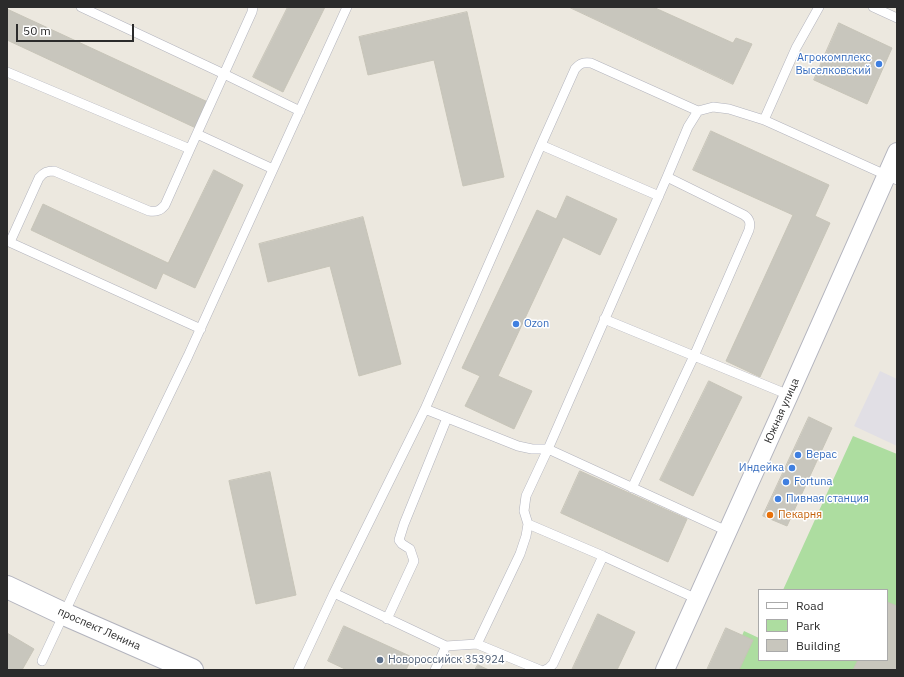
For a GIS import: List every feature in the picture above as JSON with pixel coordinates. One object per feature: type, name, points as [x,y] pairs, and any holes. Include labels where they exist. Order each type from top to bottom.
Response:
[{"type":"street","name":"Южная улица","points":[[665,670],[789,395],[892,177],[897,152]]},
{"type":"street","name":"проспект Ленина","points":[[7,587],[64,614],[192,670]]},
{"type":"lane","points":[[81,7],[300,111]]},
{"type":"lane","points":[[201,328],[9,242],[39,178],[43,173],[48,171],[54,172],[149,211],[155,212],[161,210],[197,134],[253,7]]},
{"type":"lane","points":[[42,661],[201,328],[347,7]]},
{"type":"lane","points":[[764,120],[796,48],[819,7]]},
{"type":"lane","points":[[873,7],[897,18]]},
{"type":"lane","points":[[298,670],[424,409],[541,145],[579,64],[585,62],[591,63],[698,111],[713,107],[764,120],[892,177]]},
{"type":"lane","points":[[7,72],[190,149]]},
{"type":"lane","points":[[477,644],[520,554],[526,536],[528,524],[524,511],[526,496],[548,449],[688,127],[698,111]]},
{"type":"lane","points":[[197,134],[273,169]]},
{"type":"lane","points":[[541,145],[659,196]]},
{"type":"lane","points":[[632,488],[694,356],[750,230],[748,219],[744,215],[667,177]]},
{"type":"lane","points":[[604,319],[789,395]]},
{"type":"lane","points":[[424,409],[518,446],[532,449],[548,449],[727,531]]},
{"type":"lane","points":[[387,619],[414,562],[410,549],[399,540],[404,524],[447,418]]},
{"type":"lane","points":[[528,524],[697,599]]},
{"type":"lane","points":[[545,670],[553,664],[603,556]]},
{"type":"lane","points":[[334,593],[446,646],[477,644],[540,670]]},
{"type":"lane","points":[[435,670],[446,646]]},
{"type":"shaded area","points":[[880,371],[897,379],[897,446],[854,426]]},
{"type":"green space","points":[[853,436],[897,454],[897,670],[727,670],[744,631],[758,638],[758,661],[888,661],[888,589],[783,589]]},
{"type":"building","points":[[288,7],[325,7],[283,92],[253,77]]},
{"type":"building","points":[[569,7],[653,7],[733,43],[736,38],[752,44],[733,84]]},
{"type":"building","points":[[7,9],[210,103],[198,129],[7,40]]},
{"type":"building","points":[[467,12],[504,177],[463,186],[434,60],[368,75],[359,37]]},
{"type":"building","points":[[839,23],[892,48],[867,104],[814,80]]},
{"type":"building","points":[[711,131],[829,185],[815,216],[830,223],[760,377],[726,361],[793,215],[693,170]]},
{"type":"building","points":[[214,170],[243,185],[195,288],[163,273],[156,289],[31,230],[43,204],[168,263]]},
{"type":"building","points":[[567,196],[617,219],[600,255],[563,237],[498,376],[532,391],[514,429],[465,406],[480,376],[462,368],[537,210],[556,219]]},
{"type":"building","points":[[363,217],[401,364],[359,376],[330,266],[268,282],[259,244]]},
{"type":"building","points":[[709,381],[742,397],[693,496],[660,480]]},
{"type":"building","points":[[809,417],[832,428],[787,526],[763,516]]},
{"type":"building","points":[[580,471],[687,519],[668,562],[561,513]]},
{"type":"building","points":[[270,472],[296,595],[256,604],[229,481]]},
{"type":"building","points":[[888,602],[897,606],[897,670],[853,670],[858,661],[888,661]]},
{"type":"building","points":[[598,614],[635,632],[617,670],[572,670]]},
{"type":"building","points":[[344,626],[412,657],[406,670],[347,670],[328,661]]},
{"type":"building","points":[[726,628],[753,640],[739,670],[707,670]]},
{"type":"building","points":[[7,633],[34,649],[22,670],[7,670]]},
{"type":"building","points":[[478,665],[489,670],[475,670]]},
{"type":"place","name":"Агрокомплекс Выселковский","points":[[879,64]]},
{"type":"place","name":"Ozon","points":[[516,324]]},
{"type":"place","name":"Верас","points":[[798,455]]},
{"type":"place","name":"Индейка","points":[[792,468]]},
{"type":"place","name":"Fortuna","points":[[786,482]]},
{"type":"place","name":"Пивная станция","points":[[778,499]]},
{"type":"place","name":"Пекарня","points":[[770,515]]},
{"type":"place","name":"Новороссийск 353924","points":[[380,660]]}]
